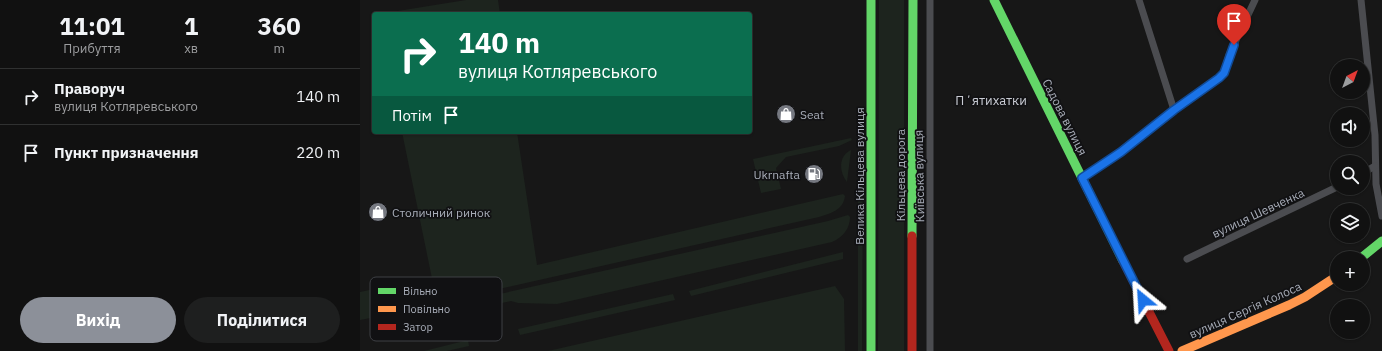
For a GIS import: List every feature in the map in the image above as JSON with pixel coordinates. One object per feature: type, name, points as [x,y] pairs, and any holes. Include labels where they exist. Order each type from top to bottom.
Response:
[{"type":"main road","name":"Велика Кільцева вулиця","points":[[871,0],[871,351]]},
{"type":"main road","name":"Кільцева дорога","points":[[912,351],[913,0]]},
{"type":"main road","name":"Садова вулиця","points":[[994,0],[1170,351]]},
{"type":"main road","points":[[1370,251],[1382,241]]},
{"type":"main road","name":"вулиця Сергія Колоса","points":[[1182,351],[1306,297],[1330,281]]},
{"type":"street","name":"Київська вулиця","points":[[930,0],[930,351]]},
{"type":"street","points":[[1139,0],[1174,110]]},
{"type":"street","points":[[1082,178],[1121,152],[1224,73],[1229,55],[1255,0]]},
{"type":"street","points":[[1361,0],[1375,134],[1376,184],[1382,216]]},
{"type":"street","points":[[1370,169],[1375,166]]},
{"type":"street","name":"вулиця Шевченка","points":[[1187,259],[1330,190]]},
{"type":"shaded area","points":[[466,0],[498,0],[500,12],[391,12]]},
{"type":"shaded area","points":[[879,0],[904,0],[904,351],[878,351]]},
{"type":"shaded area","points":[[402,134],[517,134],[537,265],[843,194],[845,196],[842,205],[839,208],[819,217],[502,288],[502,277],[432,277]]},
{"type":"shaded area","points":[[851,138],[852,140],[839,146],[786,157],[776,168],[781,189],[761,193],[753,159]]},
{"type":"shaded area","points":[[851,150],[847,182],[842,174],[841,164],[844,156]]},
{"type":"shaded area","points":[[863,154],[862,351],[858,351],[858,187],[860,164]]},
{"type":"shaded area","points":[[848,215],[850,217],[849,225],[845,232],[832,242],[557,304],[518,303],[511,301],[502,303],[502,293],[828,221]]},
{"type":"shaded area","points":[[843,252],[843,259],[691,296],[689,291]]},
{"type":"shaded area","points":[[835,286],[844,299],[845,351],[548,351]]},
{"type":"shaded area","points":[[370,290],[370,318],[360,320],[360,292]]},
{"type":"shaded area","points":[[673,294],[675,300],[520,335],[518,329]]},
{"type":"shaded area","points":[[468,341],[469,346],[447,351],[424,351]]},
{"type":"traffic: fast","points":[[871,0],[871,351]]},
{"type":"traffic: fast","points":[[912,236],[913,0]]},
{"type":"traffic: fast","points":[[994,0],[1123,261]]},
{"type":"traffic: fast","points":[[1370,251],[1382,241]]},
{"type":"traffic: slow","points":[[1182,351],[1289,305],[1305,297],[1330,281]]},
{"type":"traffic: jam","points":[[912,236],[912,351]]},
{"type":"traffic: jam","points":[[1123,261],[1169,351]]},
{"type":"place","name":"Seat","points":[[786,114]]},
{"type":"place","name":"Ukrnafta","points":[[814,174]]},
{"type":"place","name":"Столичний ринок","points":[[378,212]]},
{"type":"district","name":"Пʼятихатки","points":[[991,100]]},
{"type":"route","points":[[1143,300],[1082,178],[1121,152],[1174,110],[1219,78],[1224,73],[1229,55],[1234,45]]}]
